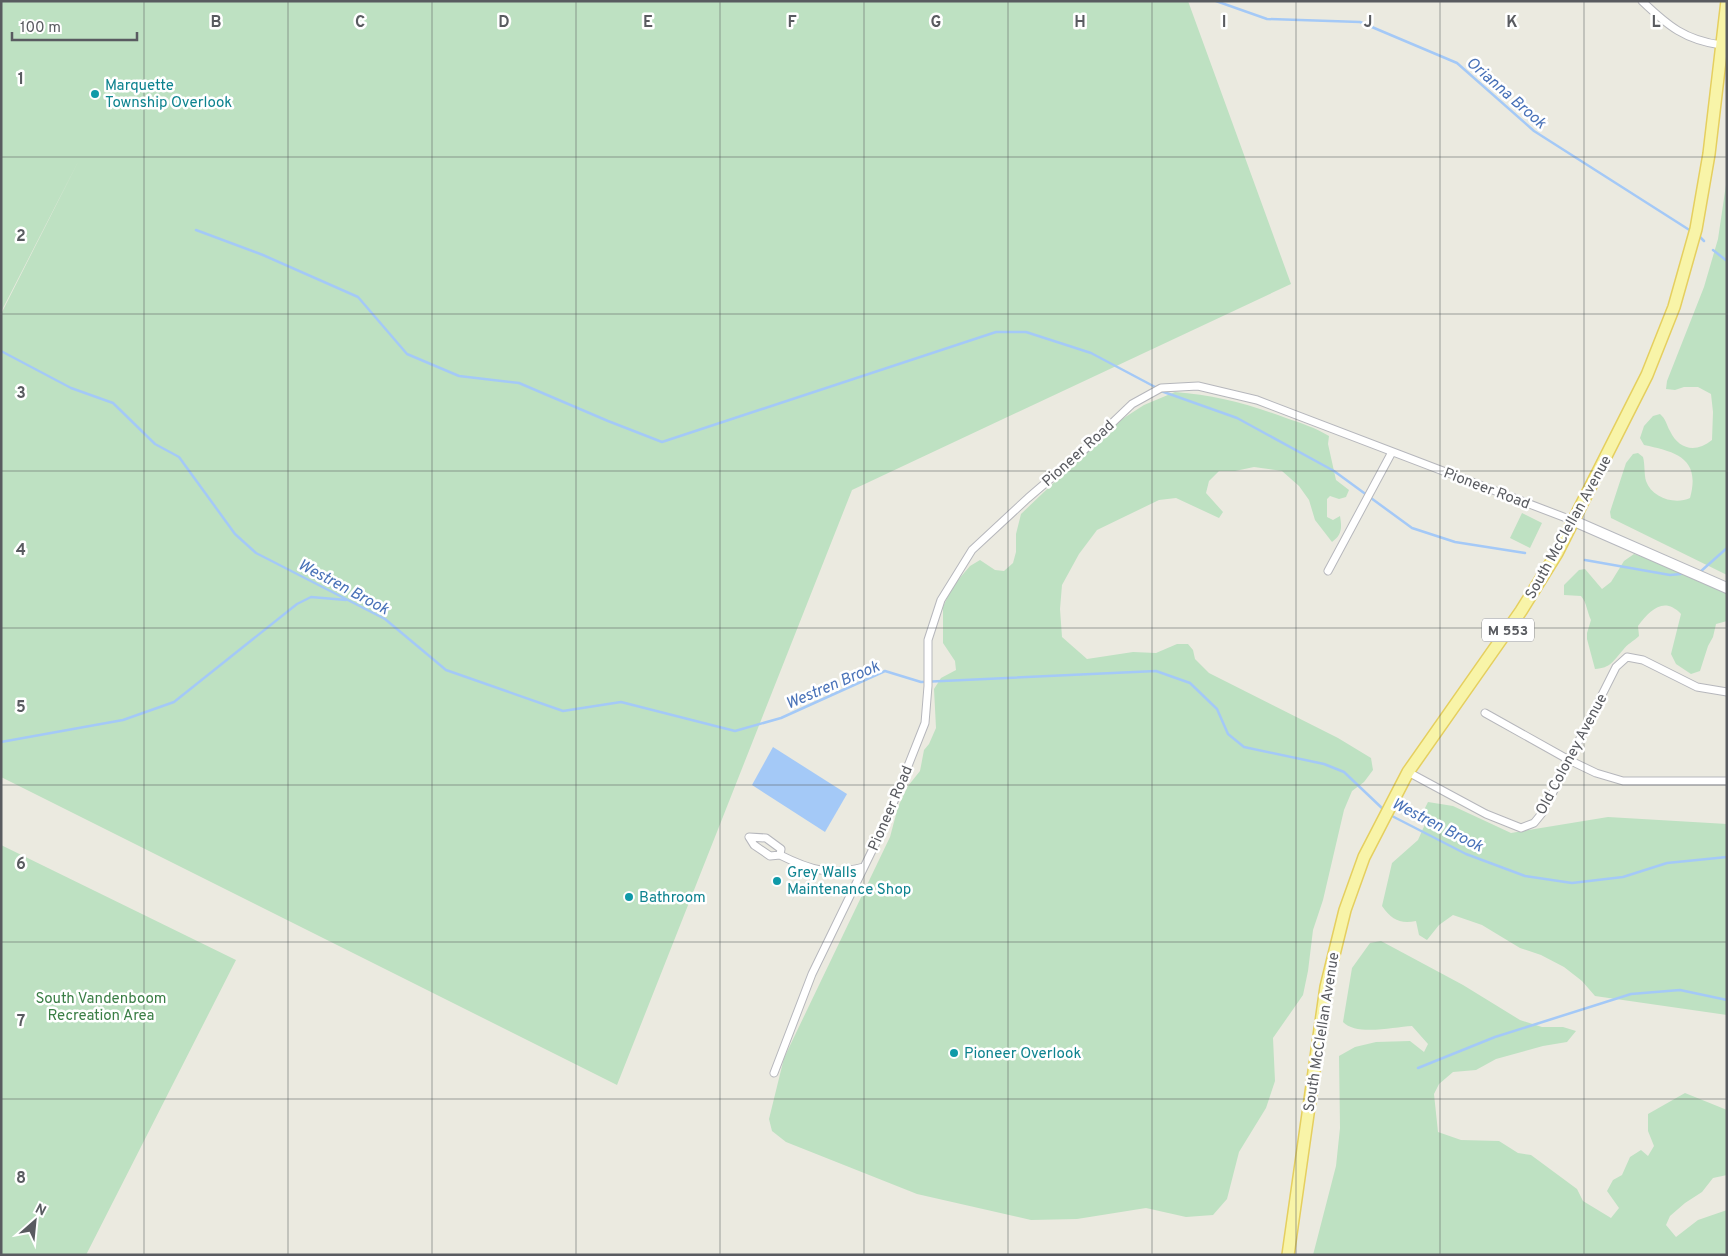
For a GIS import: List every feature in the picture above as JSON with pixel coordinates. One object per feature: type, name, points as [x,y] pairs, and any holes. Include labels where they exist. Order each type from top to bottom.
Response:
[{"type":"main road","name":"South McClellan Avenue","points":[[1288,1255],[1326,987],[1345,910],[1364,857],[1408,772],[1521,611],[1557,553],[1647,375],[1674,307],[1696,228],[1709,154],[1726,1]]},
{"type":"street","points":[[1642,1],[1666,24],[1704,43],[1721,45]]},
{"type":"street","name":"Pioneer Road","points":[[774,1073],[812,974],[884,824],[925,723],[928,686],[928,640],[941,600],[972,550],[1084,450],[1132,404],[1161,388],[1198,386],[1257,400],[1574,521],[1727,588]]},
{"type":"street","points":[[1328,571],[1392,452]]},
{"type":"street","name":"Old Coloney Avenue","points":[[1408,772],[1486,814],[1521,828],[1534,823],[1544,812],[1616,667],[1627,657],[1643,660],[1697,687],[1727,692]]},
{"type":"street","points":[[1485,713],[1569,760],[1596,773],[1623,781],[1727,780]]},
{"type":"street","points":[[780,855],[803,867],[827,872],[864,867]]},
{"type":"green space","points":[[1,1],[1188,1],[1291,284],[852,490],[617,1085],[1,777],[1,314],[79,160],[1,312]]},
{"type":"green space","points":[[1727,178],[1727,575],[1611,518],[1610,512],[1626,463],[1633,454],[1638,453],[1643,457],[1646,481],[1653,492],[1671,500],[1678,501],[1690,498],[1692,474],[1689,465],[1676,454],[1644,445],[1640,438],[1644,426],[1653,416],[1660,414],[1662,416],[1674,437],[1683,446],[1688,448],[1700,447],[1712,440],[1713,412],[1711,394],[1698,387],[1684,387],[1675,390],[1666,389],[1667,381],[1704,287],[1718,239]]},
{"type":"green space","points":[[1175,392],[1204,395],[1245,404],[1303,424],[1329,436],[1328,444],[1336,480],[1349,490],[1346,497],[1339,499],[1330,496],[1327,499],[1327,517],[1333,520],[1340,516],[1341,528],[1339,534],[1332,542],[1315,520],[1309,500],[1299,486],[1282,471],[1254,467],[1235,471],[1219,471],[1209,481],[1206,493],[1223,512],[1219,518],[1176,498],[1159,500],[1097,530],[1079,554],[1062,585],[1060,609],[1062,637],[1087,659],[1133,652],[1156,653],[1177,644],[1188,644],[1193,650],[1195,659],[1209,673],[1338,738],[1371,758],[1373,770],[1364,782],[1352,791],[1344,810],[1323,900],[1313,930],[1303,995],[1273,1038],[1275,1081],[1266,1108],[1239,1152],[1227,1199],[1213,1215],[1186,1217],[1146,1208],[1077,1219],[1031,1220],[917,1194],[786,1142],[772,1131],[769,1119],[784,1058],[890,837],[898,807],[908,786],[920,771],[924,750],[929,744],[936,728],[934,689],[941,678],[956,670],[955,661],[943,643],[943,607],[952,587],[970,566],[980,560],[995,570],[1004,571],[1013,563],[1016,552],[1016,534],[1021,514],[1116,423],[1144,405]]},
{"type":"green space","points":[[1522,513],[1542,523],[1530,548],[1510,538]]},
{"type":"green space","points":[[1634,554],[1669,566],[1727,594],[1727,621],[1716,624],[1700,671],[1691,674],[1676,664],[1671,654],[1681,614],[1669,606],[1658,607],[1652,610],[1638,626],[1639,636],[1626,646],[1611,663],[1605,667],[1595,669],[1587,639],[1591,620],[1586,605],[1581,596],[1564,595],[1564,585],[1579,570],[1585,569],[1602,589],[1611,582],[1624,561]]},
{"type":"green space","points":[[1428,802],[1453,806],[1511,833],[1608,817],[1727,824],[1727,1015],[1595,996],[1582,981],[1564,967],[1541,955],[1520,948],[1482,925],[1453,915],[1439,925],[1427,940],[1419,935],[1416,921],[1405,922],[1393,918],[1382,906],[1392,863],[1418,840],[1426,822],[1425,808]]},
{"type":"green space","name":"South Vandenboom Recreation Area","points":[[1,845],[236,960],[86,1255],[1,1255]]},
{"type":"green space","points":[[1381,941],[1463,985],[1520,1020],[1542,1027],[1563,1027],[1576,1031],[1567,1042],[1543,1046],[1496,1059],[1476,1070],[1453,1072],[1439,1084],[1434,1094],[1438,1132],[1461,1140],[1499,1141],[1518,1153],[1531,1155],[1577,1189],[1583,1201],[1611,1218],[1619,1208],[1607,1191],[1613,1180],[1622,1175],[1630,1157],[1641,1150],[1648,1156],[1654,1146],[1648,1131],[1648,1114],[1685,1093],[1727,1110],[1727,1175],[1713,1178],[1702,1192],[1670,1216],[1666,1225],[1676,1237],[1698,1220],[1727,1210],[1727,1255],[1313,1255],[1336,1166],[1340,1128],[1339,1056],[1355,1047],[1376,1042],[1410,1041],[1424,1052],[1428,1044],[1412,1026],[1366,1030],[1357,1029],[1343,1022],[1352,968],[1370,943]]},
{"type":"water","points":[[773,747],[847,794],[825,832],[752,785]]},
{"type":"waterway","name":"Orianna Brook","points":[[1216,1],[1267,19],[1360,22],[1457,63],[1534,131],[1691,231]]},
{"type":"waterway","points":[[196,230],[263,255],[358,297],[407,354],[459,376],[519,383],[662,442],[996,332],[1026,332],[1091,353],[1157,388]]},
{"type":"waterway","name":"Orianna Brook","points":[[1698,235],[1704,241]]},
{"type":"waterway","name":"Orianna Brook","points":[[1713,250],[1727,261]]},
{"type":"waterway","name":"Westren Brook","points":[[1,351],[71,388],[113,403],[155,444],[179,457],[235,534],[256,553],[385,619],[446,670],[563,711],[621,702],[735,731],[781,718],[885,671],[921,682],[1156,671],[1190,683],[1217,709],[1228,734],[1244,747],[1324,764],[1344,772],[1384,810]]},
{"type":"waterway","points":[[1161,391],[1237,418],[1334,471],[1412,528],[1455,542],[1525,553]]},
{"type":"waterway","points":[[1700,572],[1727,548]]},
{"type":"waterway","points":[[1585,560],[1670,575],[1681,574]]},
{"type":"waterway","points":[[1,742],[123,720],[174,702],[297,604],[311,597],[346,600]]},
{"type":"waterway","name":"Westren Brook","points":[[1390,815],[1466,854],[1525,876],[1572,883],[1623,877],[1667,863],[1727,857]]},
{"type":"waterway","points":[[1418,1068],[1495,1037],[1631,994],[1680,990],[1727,1000]]},
{"type":"place","name":"Marquette Township Overlook","points":[[95,94]]},
{"type":"place","name":"Grey Walls Maintenance Shop","points":[[777,881]]},
{"type":"place","name":"Bathroom","points":[[629,897]]},
{"type":"place","name":"Pioneer Overlook","points":[[954,1053]]}]
